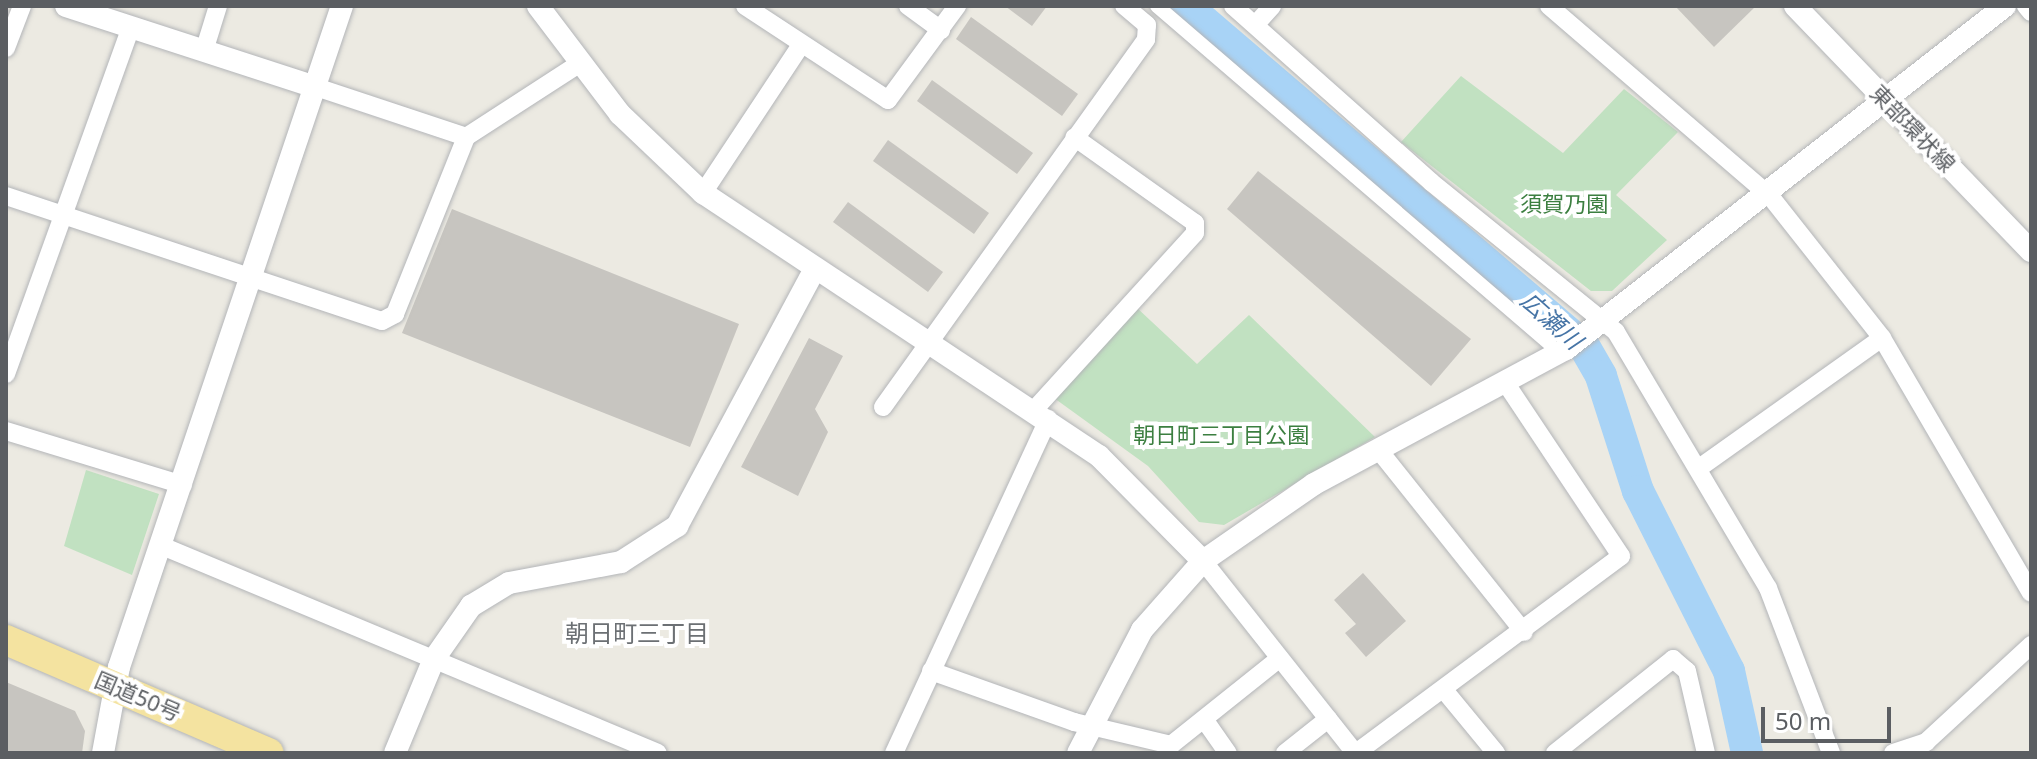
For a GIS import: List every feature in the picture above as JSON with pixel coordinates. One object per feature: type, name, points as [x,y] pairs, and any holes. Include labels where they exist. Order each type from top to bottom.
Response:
[{"type":"highway","name":"国道50号","points":[[6,640],[269,753]]},
{"type":"street","points":[[6,48],[22,6]]},
{"type":"street","points":[[66,6],[466,137]]},
{"type":"street","points":[[204,51],[218,6]]},
{"type":"street","points":[[103,753],[114,686],[342,6]]},
{"type":"street","points":[[538,6],[579,64],[703,193],[814,271],[1041,414],[1145,495],[1203,561],[1356,753],[1617,563],[1621,550],[1507,385]]},
{"type":"street","points":[[745,6],[801,45],[892,100],[957,6]]},
{"type":"street","points":[[908,6],[941,30]]},
{"type":"street","points":[[883,407],[926,342],[1149,32],[1124,6]]},
{"type":"street","points":[[1157,6],[1558,346]]},
{"type":"street","points":[[1233,6],[1597,326],[1699,468],[1775,602],[1831,753]]},
{"type":"street","points":[[1256,24],[1272,6]]},
{"type":"street","points":[[1549,6],[1770,196],[1882,338],[2031,593]]},
{"type":"street","name":"東部環状線","points":[[1795,6],[2031,251]]},
{"type":"street","points":[[1078,753],[1142,630],[1203,561],[1291,498],[1507,385],[1558,346],[1597,326],[1770,196],[1885,99],[2005,6]]},
{"type":"street","points":[[2026,6],[2031,12]]},
{"type":"street","points":[[6,374],[131,27]]},
{"type":"street","points":[[703,193],[801,45]]},
{"type":"street","points":[[6,196],[382,321],[395,314],[466,137],[579,64]]},
{"type":"street","points":[[894,753],[1041,414],[1195,233],[1195,223],[1074,137]]},
{"type":"street","points":[[395,753],[434,659],[471,606],[509,583],[621,562],[677,526],[814,271]]},
{"type":"street","points":[[1699,468],[1882,338]]},
{"type":"street","points":[[6,431],[183,485]]},
{"type":"street","points":[[1381,453],[1524,632]]},
{"type":"street","points":[[162,546],[658,753]]},
{"type":"street","points":[[1893,753],[1931,747],[2031,645]]},
{"type":"street","points":[[931,671],[1091,723],[1171,745],[1206,722],[1280,658]]},
{"type":"street","points":[[1555,753],[1673,659],[1687,671],[1702,751]]},
{"type":"street","points":[[1444,690],[1496,753]]},
{"type":"street","points":[[1285,753],[1328,719]]},
{"type":"street","points":[[1206,722],[1228,753]]},
{"type":"green space","name":"須賀乃園","points":[[1461,76],[1563,153],[1624,89],[1678,132],[1616,195],[1667,240],[1612,291],[1591,291],[1401,142]]},
{"type":"green space","name":"朝日町三丁目公園","points":[[1136,307],[1197,364],[1249,315],[1375,437],[1224,525],[1199,522],[1148,466],[1054,398]]},
{"type":"green space","points":[[86,470],[159,494],[132,575],[64,546]]},
{"type":"building","points":[[1005,6],[1047,6],[1032,26]]},
{"type":"building","points":[[1675,6],[1756,6],[1714,47]]},
{"type":"building","points":[[971,17],[1078,94],[1062,116],[956,39]]},
{"type":"building","points":[[932,80],[1033,153],[1017,174],[917,101]]},
{"type":"building","points":[[888,140],[989,213],[974,234],[873,161]]},
{"type":"building","points":[[1258,171],[1471,339],[1431,386],[1227,209]]},
{"type":"building","points":[[848,202],[943,272],[928,292],[833,222]]},
{"type":"building","points":[[452,209],[739,324],[690,447],[402,333]]},
{"type":"building","points":[[809,338],[843,356],[815,409],[828,432],[798,496],[741,467]]},
{"type":"building","points":[[1363,573],[1406,621],[1366,657],[1345,633],[1356,624],[1334,600]]},
{"type":"building","points":[[6,682],[75,711],[85,731],[82,753],[6,753]]},
{"type":"waterway","name":"広瀬川","points":[[1186,6],[1584,346],[1601,376],[1638,491],[1729,671],[1747,753]]},
{"type":"district","name":"朝日町三丁目","points":[[637,633]]}]
